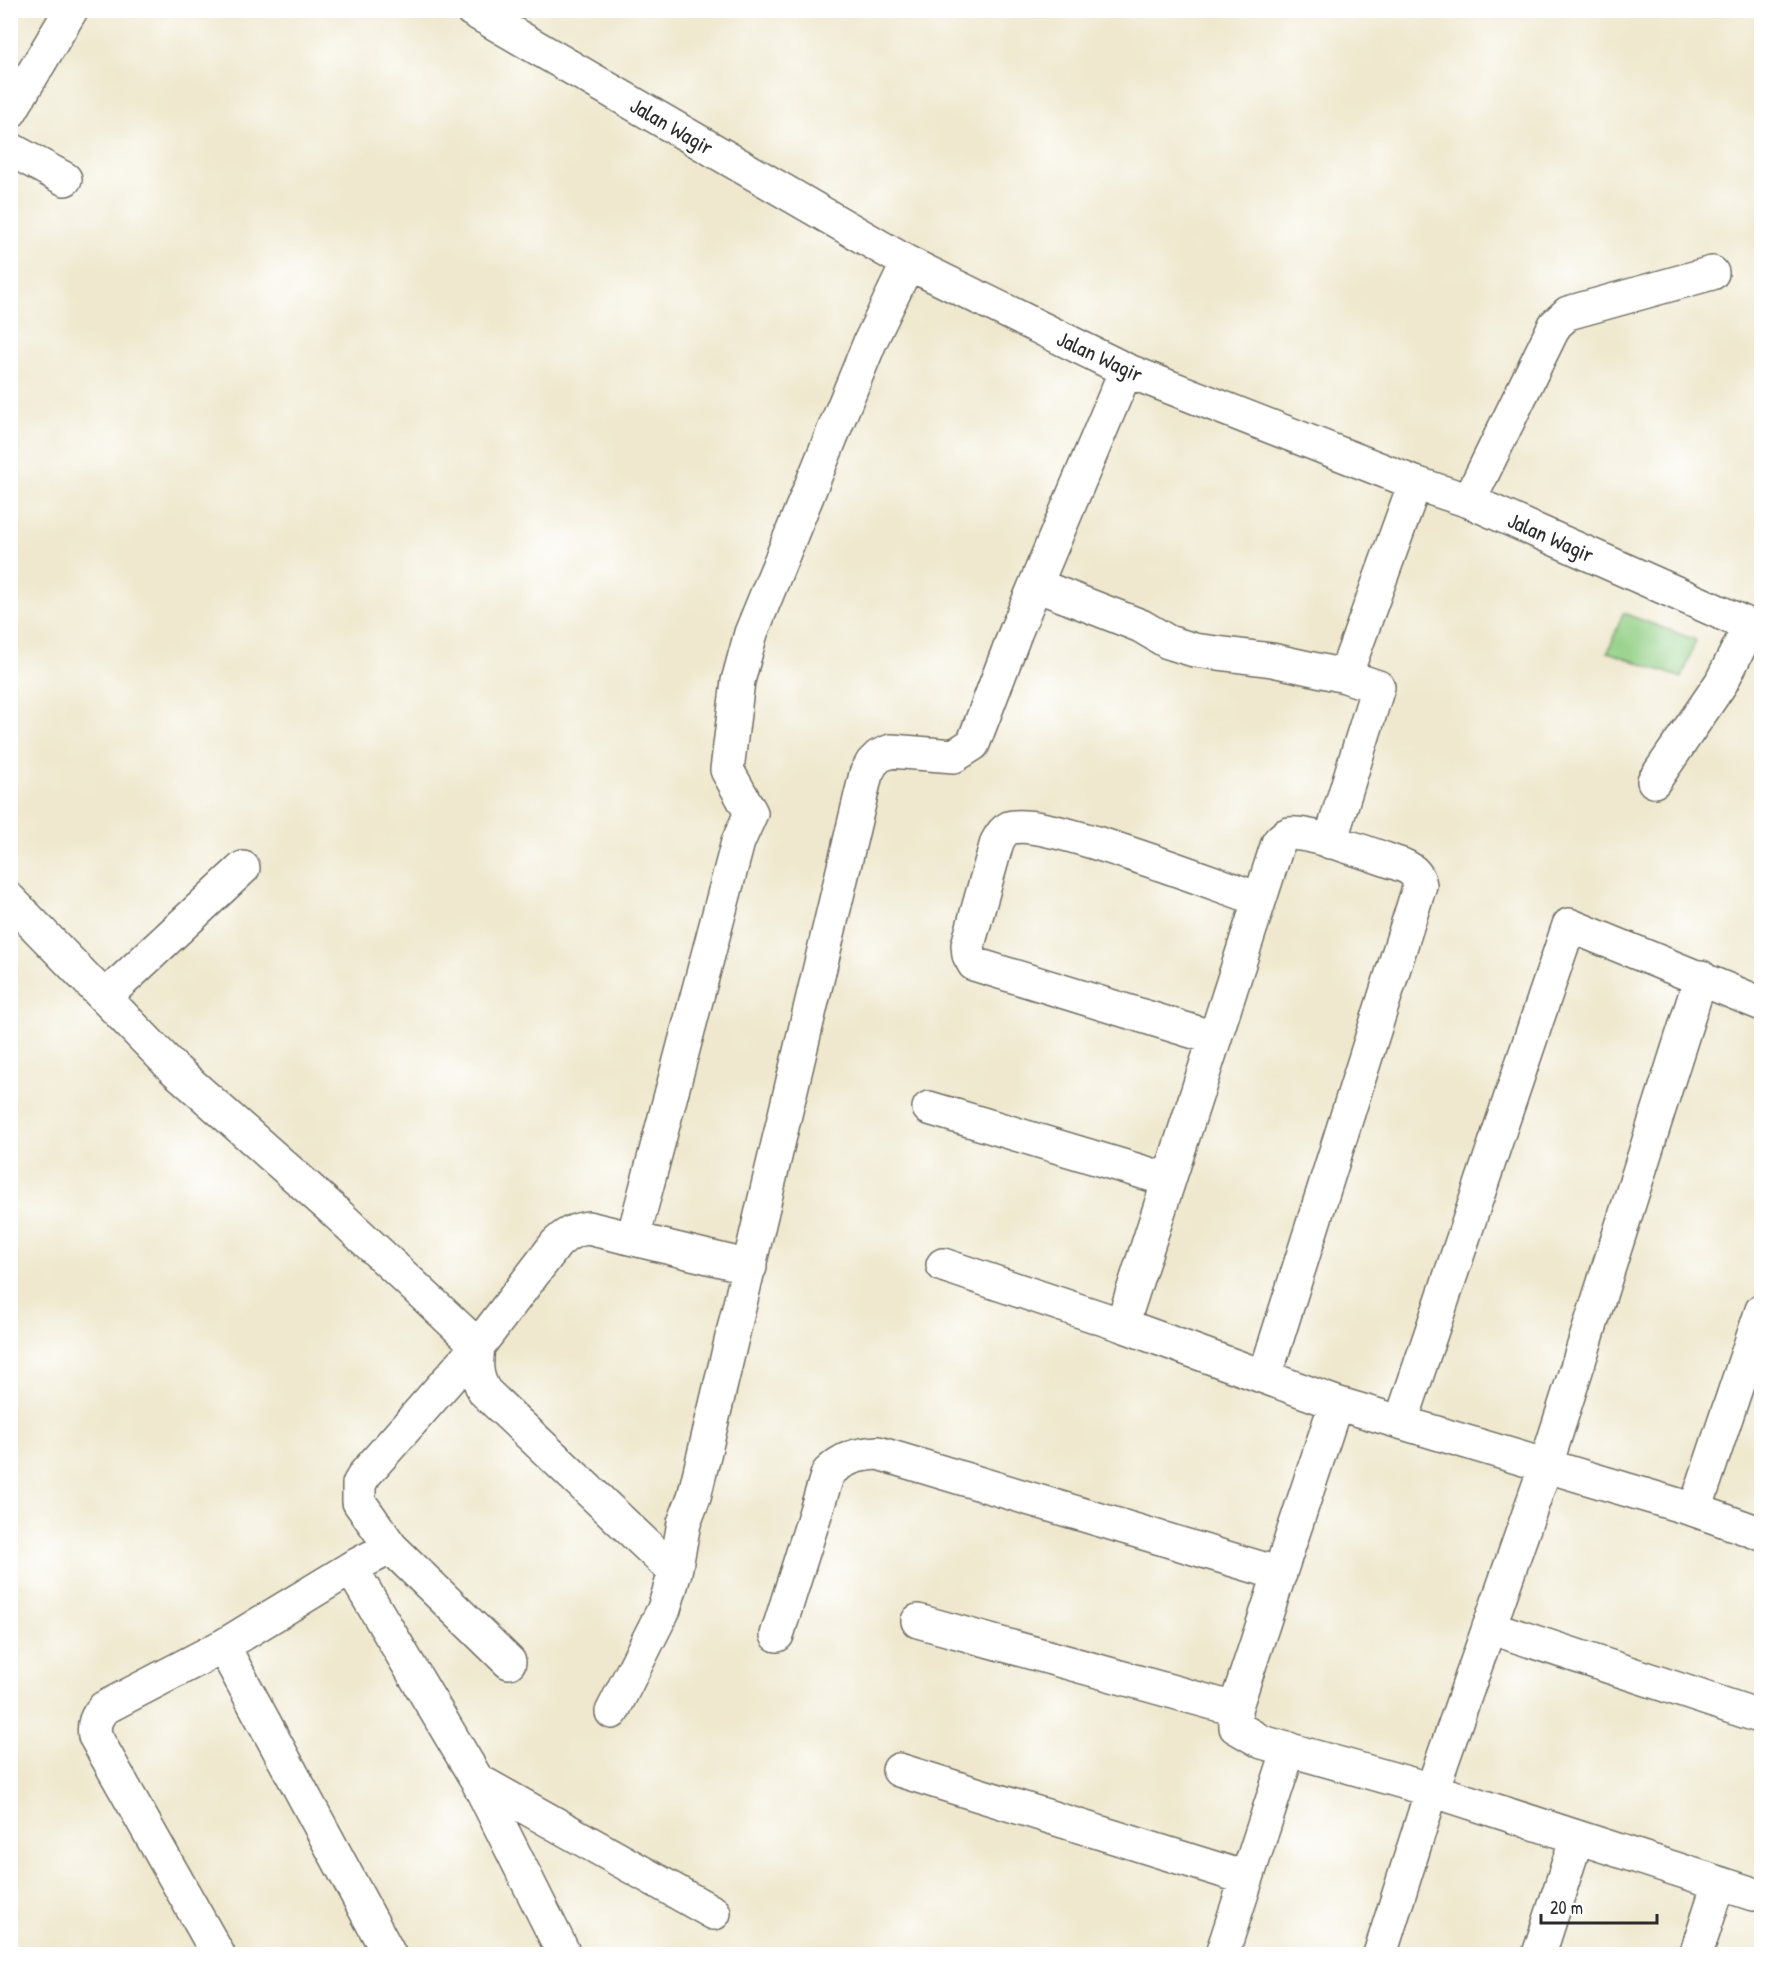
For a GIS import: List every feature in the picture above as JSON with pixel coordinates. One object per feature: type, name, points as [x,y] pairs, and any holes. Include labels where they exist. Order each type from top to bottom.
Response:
[{"type":"street","points":[[10,112],[71,10]]},
{"type":"street","name":"Jalan Wagir","points":[[472,10],[908,263],[1126,370],[1415,483],[1470,501],[1756,629]]},
{"type":"street","points":[[10,149],[65,179]]},
{"type":"street","points":[[633,1238],[738,842],[751,813],[727,771],[738,681],[751,633],[870,342],[908,263]]},
{"type":"street","points":[[1470,501],[1555,325],[1568,313],[1712,273]]},
{"type":"street","points":[[612,1712],[664,1609],[675,1572],[684,1523],[694,1497],[750,1267],[866,774],[879,756],[891,751],[954,756],[973,744],[1036,585],[1126,370]]},
{"type":"street","points":[[1346,676],[1415,483]]},
{"type":"street","points":[[1036,585],[1141,626],[1168,642],[1194,650],[1272,660],[1346,676],[1378,687],[1330,842]]},
{"type":"street","points":[[1654,781],[1756,629]]},
{"type":"street","points":[[1214,1038],[974,964],[968,945],[997,842],[1002,833],[1009,828],[1022,826],[1045,829],[1118,850],[1259,899]]},
{"type":"street","points":[[1122,1325],[1278,843],[1290,834],[1330,842],[1412,869],[1420,885],[1265,1376]]},
{"type":"street","points":[[105,997],[243,868]]},
{"type":"street","points":[[10,900],[174,1070],[331,1208],[478,1346]]},
{"type":"street","points":[[1401,1422],[1569,925],[1701,977],[1761,1004]]},
{"type":"street","points":[[1380,1954],[1432,1790],[1546,1465],[1701,977]]},
{"type":"street","points":[[929,1108],[1169,1180]]},
{"type":"street","points":[[509,1662],[392,1546],[359,1502],[359,1484],[365,1474],[478,1346],[556,1244],[575,1230],[588,1228],[750,1267]]},
{"type":"street","points":[[943,1265],[1122,1325],[1336,1403],[1695,1510],[1761,1534]]},
{"type":"street","points":[[1695,1510],[1761,1310]]},
{"type":"street","points":[[478,1346],[476,1371],[478,1382],[484,1392],[675,1572]]},
{"type":"street","points":[[1336,1403],[1235,1709],[1236,1727],[1262,1742],[1432,1790],[1753,1894]]},
{"type":"street","points":[[777,1635],[828,1473],[849,1457],[864,1454],[878,1453],[1280,1574]]},
{"type":"street","points":[[218,1954],[95,1736],[93,1727],[96,1716],[105,1708],[223,1646],[351,1568],[392,1546]]},
{"type":"street","points":[[351,1568],[477,1780],[564,1954]]},
{"type":"street","points":[[918,1621],[1235,1709]]},
{"type":"street","points":[[1489,1628],[1761,1717]]},
{"type":"street","points":[[223,1646],[389,1954]]},
{"type":"street","points":[[1222,1954],[1288,1749]]},
{"type":"street","points":[[898,1770],[1246,1878]]},
{"type":"street","points":[[477,1780],[714,1913]]},
{"type":"street","points":[[1539,1954],[1577,1837]]},
{"type":"street","points":[[1696,1954],[1719,1883]]},
{"type":"green space","points":[[1623,613],[1696,640],[1682,678],[1608,652]]}]
